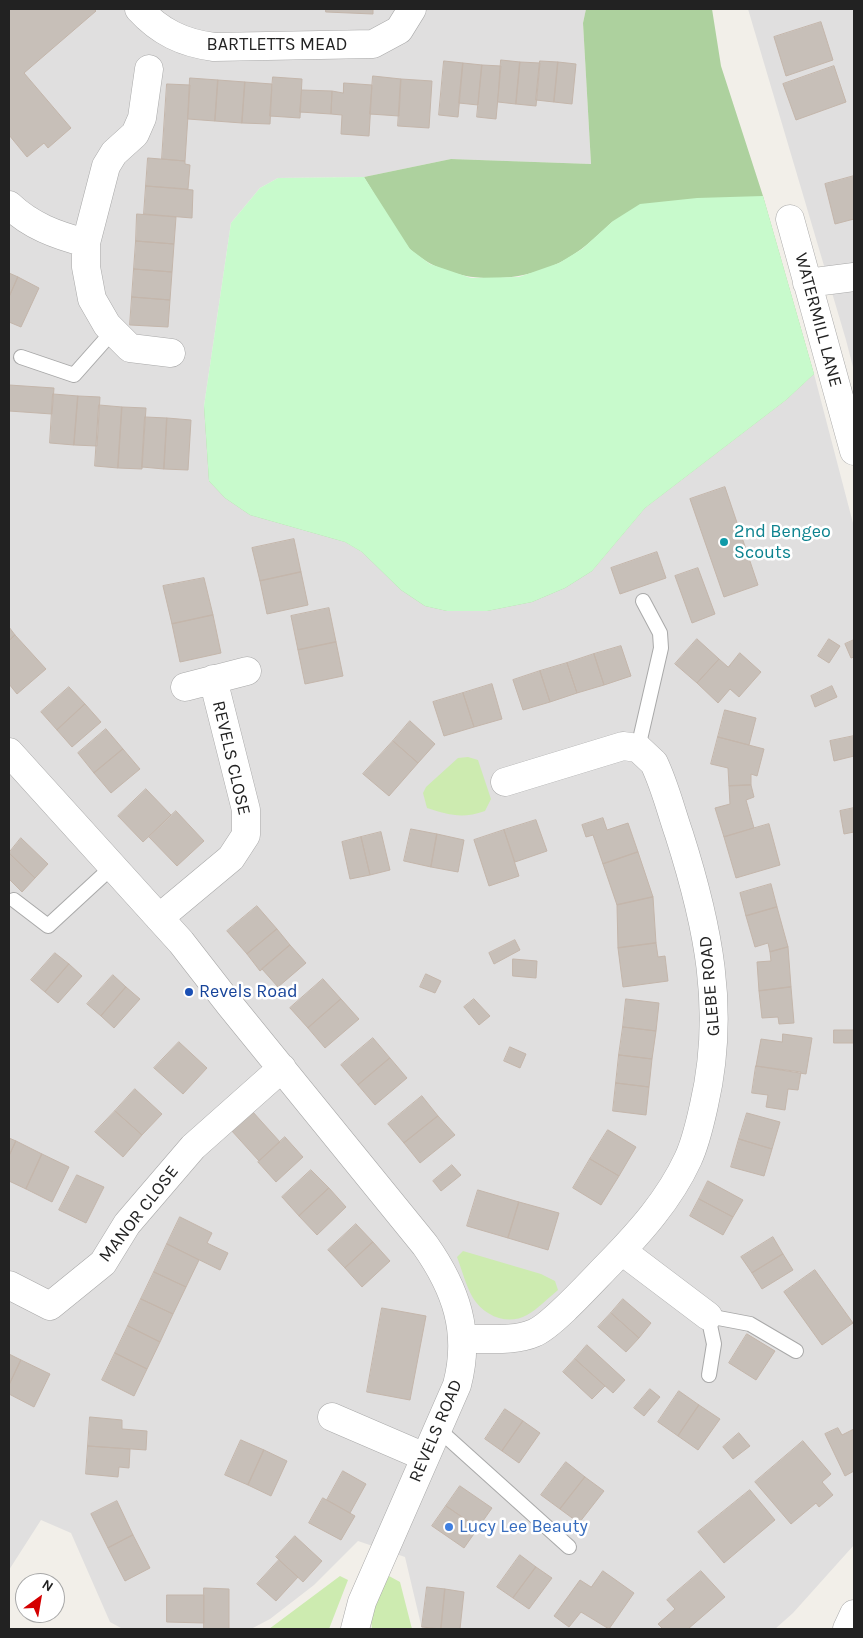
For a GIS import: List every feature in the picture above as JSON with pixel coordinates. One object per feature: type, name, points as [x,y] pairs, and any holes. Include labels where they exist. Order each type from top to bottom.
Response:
[{"type":"street","name":"BARTLETTS MEAD","points":[[139,9],[157,27],[178,39],[214,47],[373,44],[399,30],[412,9]]},
{"type":"street","points":[[148,69],[142,118],[135,134],[114,153],[106,166],[86,243],[86,267],[92,299],[113,331],[130,348],[172,353]]},
{"type":"street","points":[[9,205],[24,219],[40,228],[86,243]]},
{"type":"street","name":"WATERMILL LANE","points":[[790,219],[854,451]]},
{"type":"street","points":[[807,283],[854,276]]},
{"type":"street","name":"REVELS CLOSE","points":[[185,687],[247,671]]},
{"type":"street","name":"REVELS CLOSE","points":[[159,918],[231,858],[246,835],[246,810],[212,680]]},
{"type":"street","points":[[505,782],[623,746],[638,748]]},
{"type":"street","name":"GLEBE ROAD","points":[[463,1339],[514,1337],[535,1333],[558,1314],[622,1251],[655,1214],[672,1190],[689,1158],[702,1117],[715,1045],[713,983],[698,897],[659,774],[654,763],[638,748]]},
{"type":"street","name":"REVELS ROAD","points":[[9,752],[159,918],[282,1068],[440,1267],[458,1310],[463,1339],[463,1361],[457,1386],[362,1602],[355,1629]]},
{"type":"street","name":"MANOR CLOSE","points":[[9,1285],[50,1306],[103,1263],[127,1224],[193,1147],[282,1068]]},
{"type":"street","points":[[622,1251],[708,1316]]},
{"type":"street","points":[[332,1417],[425,1457]]},
{"type":"street","points":[[847,1629],[854,1614]]},
{"type":"lane","points":[[21,357],[74,375],[113,331]]},
{"type":"lane","points":[[638,748],[661,648],[660,633],[643,601]]},
{"type":"lane","points":[[14,900],[48,926],[112,867]]},
{"type":"lane","points":[[709,1375],[714,1344],[708,1316],[750,1324],[796,1351]]},
{"type":"lane","points":[[438,1429],[569,1547]]},
{"type":"shaded area","points":[[9,9],[586,9],[583,23],[591,164],[451,159],[364,177],[278,178],[260,188],[231,223],[204,406],[319,532],[345,542],[362,552],[380,567],[592,571],[645,508],[786,400],[814,374],[854,527],[854,1545],[793,1613],[775,1629],[422,1629],[405,1557],[358,1541],[314,1585],[270,1619],[251,1629],[121,1628],[110,1622],[71,1533],[41,1520],[9,1570]]},
{"type":"shaded area","points":[[748,9],[854,9],[854,371],[846,340]]},
{"type":"green space","points":[[586,9],[712,9],[721,66],[763,196],[814,374],[786,400],[645,508],[592,571],[565,588],[532,602],[487,611],[447,611],[425,606],[401,590],[362,552],[345,542],[250,515],[225,498],[209,481],[204,406],[250,425],[386,509],[613,221],[574,254],[559,263],[541,270],[503,278],[464,276],[428,262],[412,251],[394,227],[364,177],[451,159],[591,164],[583,23]]},
{"type":"green space","points":[[364,177],[410,249],[430,264],[471,278],[519,277],[559,263],[582,249],[613,221],[640,204],[697,198],[763,196],[814,374],[786,400],[645,508],[592,571],[565,588],[532,602],[487,611],[447,611],[425,606],[401,590],[362,552],[345,542],[250,515],[225,498],[209,481],[204,406],[231,223],[260,188],[278,178]]},
{"type":"green space","points":[[468,757],[478,760],[491,799],[485,811],[469,815],[456,815],[427,808],[423,793],[426,787],[458,758]]},
{"type":"green space","points":[[463,1251],[541,1274],[555,1281],[558,1290],[527,1315],[512,1320],[497,1317],[483,1310],[473,1298],[457,1257]]},
{"type":"green space","points":[[340,1576],[348,1580],[329,1629],[269,1629]]},
{"type":"green space","points":[[389,1576],[400,1582],[412,1629],[372,1629],[370,1613]]},
{"type":"building","points":[[9,9],[94,9],[96,11],[24,73],[71,128],[48,148],[44,143],[27,157],[9,135]]},
{"type":"building","points":[[326,9],[373,9],[373,14],[326,12]]},
{"type":"building","points":[[821,22],[833,60],[786,76],[774,37]]},
{"type":"building","points":[[501,60],[520,62],[516,104],[498,102]]},
{"type":"building","points":[[444,61],[463,63],[458,117],[439,115]]},
{"type":"building","points":[[540,61],[558,62],[554,102],[536,100]]},
{"type":"building","points":[[520,62],[540,63],[536,106],[516,104]]},
{"type":"building","points":[[558,62],[576,64],[572,104],[554,102]]},
{"type":"building","points":[[463,63],[482,65],[478,105],[459,103]]},
{"type":"building","points":[[482,65],[501,66],[496,119],[477,117]]},
{"type":"building","points":[[834,66],[846,102],[796,120],[783,84]]},
{"type":"building","points":[[373,76],[401,79],[399,116],[370,114]]},
{"type":"building","points":[[273,77],[302,79],[300,118],[270,116]]},
{"type":"building","points":[[190,78],[218,80],[215,121],[188,119]]},
{"type":"building","points":[[401,79],[432,81],[429,128],[398,126]]},
{"type":"building","points":[[218,80],[245,82],[242,123],[215,121]]},
{"type":"building","points":[[245,82],[272,84],[270,124],[242,123]]},
{"type":"building","points":[[344,83],[372,85],[369,136],[341,134],[342,115],[331,114],[332,91],[343,93]]},
{"type":"building","points":[[167,84],[190,85],[185,161],[162,159]]},
{"type":"building","points":[[302,90],[332,91],[331,114],[300,112]]},
{"type":"building","points":[[148,158],[185,161],[185,164],[190,165],[188,189],[146,186]]},
{"type":"building","points":[[854,176],[854,219],[835,224],[825,184]]},
{"type":"building","points":[[146,186],[193,190],[192,218],[144,214]]},
{"type":"building","points":[[137,214],[176,217],[174,244],[136,241]]},
{"type":"building","points":[[136,241],[174,244],[172,272],[134,269]]},
{"type":"building","points":[[134,269],[172,272],[170,300],[132,297]]},
{"type":"building","points":[[9,273],[18,277],[9,297]]},
{"type":"building","points":[[18,277],[39,288],[21,327],[9,322],[9,297]]},
{"type":"building","points":[[132,297],[170,300],[168,327],[130,325]]},
{"type":"building","points":[[9,385],[54,388],[52,414],[9,411]]},
{"type":"building","points":[[53,394],[78,396],[74,445],[50,443]]},
{"type":"building","points":[[78,396],[100,397],[97,446],[74,445]]},
{"type":"building","points":[[99,405],[122,407],[118,468],[95,466]]},
{"type":"building","points":[[122,407],[146,408],[142,469],[118,468]]},
{"type":"building","points":[[145,417],[167,418],[164,469],[142,467]]},
{"type":"building","points":[[167,418],[191,420],[188,470],[164,469]]},
{"type":"building","name":"2nd Bengeo Scouts","points":[[725,487],[758,585],[724,597],[690,499]]},
{"type":"building","points":[[294,539],[301,572],[260,581],[252,548]]},
{"type":"building","points":[[657,552],[666,578],[620,594],[611,568]]},
{"type":"building","points":[[698,568],[715,614],[692,623],[675,576]]},
{"type":"building","points":[[301,572],[308,605],[267,614],[260,581]]},
{"type":"building","points":[[204,578],[213,615],[172,624],[163,586]]},
{"type":"building","points":[[329,608],[336,642],[298,650],[291,616]]},
{"type":"building","points":[[213,615],[221,653],[180,662],[172,624]]},
{"type":"building","points":[[9,627],[15,635],[9,641]]},
{"type":"building","points":[[15,635],[46,669],[17,694],[9,684],[9,641]]},
{"type":"building","points":[[697,639],[719,659],[697,683],[675,664]]},
{"type":"building","points":[[829,639],[840,646],[829,663],[818,656]]},
{"type":"building","points":[[854,640],[854,657],[851,658],[845,644]]},
{"type":"building","points":[[336,642],[343,676],[305,684],[298,650]]},
{"type":"building","points":[[621,646],[631,676],[604,685],[594,654]]},
{"type":"building","points":[[740,653],[761,672],[739,697],[730,689],[718,703],[697,683],[719,659],[728,667]]},
{"type":"building","points":[[594,654],[604,685],[577,693],[567,663]]},
{"type":"building","points":[[567,663],[577,693],[550,702],[540,671]]},
{"type":"building","points":[[540,671],[550,702],[523,710],[513,680]]},
{"type":"building","points":[[492,684],[502,719],[474,727],[463,693]]},
{"type":"building","points":[[832,686],[837,697],[815,707],[811,696]]},
{"type":"building","points":[[69,687],[85,704],[57,730],[41,712]]},
{"type":"building","points":[[463,693],[474,727],[444,736],[433,702]]},
{"type":"building","points":[[85,704],[101,722],[72,747],[57,730]]},
{"type":"building","points":[[725,710],[756,718],[749,745],[718,737]]},
{"type":"building","points":[[410,721],[435,744],[418,763],[393,741]]},
{"type":"building","points":[[106,729],[123,749],[94,773],[78,753]]},
{"type":"building","points":[[854,736],[854,756],[834,761],[830,741]]},
{"type":"building","points":[[718,737],[764,749],[757,776],[751,774],[751,785],[729,786],[728,768],[711,764]]},
{"type":"building","points":[[393,741],[418,763],[389,796],[363,774]]},
{"type":"building","points":[[123,749],[140,769],[111,793],[94,773]]},
{"type":"building","points":[[751,785],[754,797],[746,800],[754,828],[724,837],[715,808],[730,804],[729,786]]},
{"type":"building","points":[[146,789],[171,815],[143,842],[118,816]]},
{"type":"building","points":[[854,808],[854,832],[844,834],[840,811]]},
{"type":"building","points":[[176,811],[204,841],[177,866],[149,837]]},
{"type":"building","points":[[603,818],[607,830],[628,823],[638,852],[603,864],[593,835],[586,837],[582,825]]},
{"type":"building","points":[[536,820],[547,851],[515,862],[504,830]]},
{"type":"building","points":[[769,824],[780,865],[736,878],[724,837]]},
{"type":"building","points":[[411,829],[437,834],[431,867],[404,861]]},
{"type":"building","points":[[504,830],[519,876],[489,886],[474,840]]},
{"type":"building","points":[[381,832],[390,870],[370,875],[361,837]]},
{"type":"building","points":[[437,834],[464,840],[458,872],[431,867]]},
{"type":"building","points":[[361,837],[370,875],[350,879],[342,842]]},
{"type":"building","points":[[21,838],[48,864],[35,878],[9,853]]},
{"type":"building","points":[[638,852],[653,897],[617,905],[603,864]]},
{"type":"building","points":[[9,853],[35,878],[22,892],[9,879]]},
{"type":"building","points":[[771,884],[777,907],[746,916],[740,893]]},
{"type":"building","points":[[653,897],[656,943],[618,948],[617,905]]},
{"type":"building","points":[[257,906],[277,929],[247,954],[227,931]]},
{"type":"building","points":[[777,907],[788,947],[770,952],[768,943],[755,947],[746,916]]},
{"type":"building","points":[[277,929],[290,945],[260,971],[247,954]]},
{"type":"building","points":[[515,940],[520,950],[494,964],[489,953]]},
{"type":"building","points":[[656,943],[658,957],[665,956],[668,981],[623,987],[618,948]]},
{"type":"building","points":[[290,945],[306,963],[278,987],[262,969]]},
{"type":"building","points":[[788,947],[791,987],[759,991],[757,962],[771,961],[770,952]]},
{"type":"building","points":[[55,953],[69,964],[45,992],[31,980]]},
{"type":"building","points":[[513,959],[537,961],[536,978],[513,976]]},
{"type":"building","points":[[69,964],[82,976],[58,1003],[45,992]]},
{"type":"building","points":[[426,974],[441,981],[435,993],[420,987]]},
{"type":"building","points":[[113,975],[126,987],[101,1016],[87,1004]]},
{"type":"building","points":[[323,979],[341,999],[308,1028],[290,1008]]},
{"type":"building","points":[[126,987],[140,999],[114,1028],[101,1016]]},
{"type":"building","points":[[791,987],[794,1023],[779,1024],[778,1017],[762,1018],[759,991]]},
{"type":"building","points":[[341,999],[359,1019],[325,1048],[308,1028]]},
{"type":"building","points":[[474,999],[490,1016],[479,1025],[464,1007]]},
{"type":"building","points":[[626,999],[659,1003],[656,1031],[623,1027]]},
{"type":"building","points":[[623,1027],[656,1031],[652,1059],[619,1055]]},
{"type":"building","points":[[834,1030],[854,1030],[854,1043],[834,1043]]},
{"type":"building","points":[[783,1034],[812,1038],[806,1074],[756,1066],[761,1039],[782,1042]]},
{"type":"building","points":[[373,1038],[390,1058],[358,1085],[341,1065]]},
{"type":"building","points":[[179,1042],[207,1068],[183,1094],[154,1068]]},
{"type":"building","points":[[510,1047],[526,1054],[520,1068],[504,1061]]},
{"type":"building","points":[[619,1055],[652,1059],[649,1087],[616,1083]]},
{"type":"building","points":[[390,1058],[407,1078],[375,1105],[358,1085]]},
{"type":"building","points":[[756,1066],[801,1072],[798,1090],[788,1089],[785,1110],[766,1107],[768,1095],[752,1093]]},
{"type":"building","points":[[616,1083],[649,1087],[646,1115],[613,1111]]},
{"type":"building","points":[[135,1089],[162,1114],[142,1135],[115,1111]]},
{"type":"building","points":[[422,1096],[438,1116],[404,1143],[388,1124]]},
{"type":"building","points":[[115,1111],[142,1135],[123,1157],[95,1132]]},
{"type":"building","points":[[252,1111],[280,1142],[259,1161],[231,1130]]},
{"type":"building","points":[[747,1113],[780,1122],[772,1149],[739,1139]]},
{"type":"building","points":[[438,1116],[455,1135],[420,1163],[404,1143]]},
{"type":"building","points":[[608,1130],[636,1147],[619,1176],[590,1159]]},
{"type":"building","points":[[285,1137],[303,1157],[276,1182],[258,1162]]},
{"type":"building","points":[[9,1138],[16,1141],[9,1156]]},
{"type":"building","points":[[739,1139],[772,1149],[764,1176],[731,1167]]},
{"type":"building","points":[[16,1141],[42,1154],[26,1189],[9,1181],[9,1156]]},
{"type":"building","points":[[42,1154],[69,1167],[52,1202],[26,1189]]},
{"type":"building","points":[[590,1159],[619,1176],[601,1205],[573,1188]]},
{"type":"building","points":[[452,1165],[461,1175],[441,1191],[433,1181]]},
{"type":"building","points":[[311,1170],[329,1188],[299,1216],[282,1197]]},
{"type":"building","points":[[77,1175],[104,1187],[86,1223],[59,1210]]},
{"type":"building","points":[[708,1181],[743,1200],[733,1217],[699,1199]]},
{"type":"building","points":[[329,1188],[346,1207],[317,1235],[299,1216]]},
{"type":"building","points":[[478,1190],[519,1202],[508,1238],[467,1226]]},
{"type":"building","points":[[699,1199],[733,1217],[723,1235],[690,1216]]},
{"type":"building","points":[[519,1202],[559,1213],[548,1250],[508,1238]]},
{"type":"building","points":[[180,1217],[212,1233],[207,1243],[228,1253],[220,1270],[167,1244]]},
{"type":"building","points":[[356,1224],[373,1242],[345,1268],[328,1250]]},
{"type":"building","points":[[773,1237],[783,1254],[752,1273],[741,1257]]},
{"type":"building","points":[[373,1242],[390,1261],[362,1287],[345,1268]]},
{"type":"building","points":[[167,1244],[199,1260],[186,1287],[154,1272]]},
{"type":"building","points":[[783,1254],[793,1270],[762,1289],[752,1273]]},
{"type":"building","points":[[815,1270],[853,1323],[822,1345],[784,1292]]},
{"type":"building","points":[[154,1272],[186,1287],[173,1314],[141,1299]]},
{"type":"building","points":[[141,1299],[173,1314],[160,1342],[128,1326]]},
{"type":"building","points":[[623,1299],[651,1323],[639,1338],[611,1313]]},
{"type":"building","points":[[382,1308],[426,1316],[410,1400],[367,1392]]},
{"type":"building","points":[[611,1313],[639,1338],[626,1352],[598,1327]]},
{"type":"building","points":[[128,1326],[160,1342],[147,1369],[115,1353]]},
{"type":"building","points":[[747,1334],[775,1351],[756,1380],[729,1363]]},
{"type":"building","points":[[587,1345],[625,1380],[613,1393],[575,1359]]},
{"type":"building","points":[[115,1353],[147,1369],[134,1396],[102,1380]]},
{"type":"building","points":[[9,1354],[21,1360],[9,1385]]},
{"type":"building","points":[[575,1359],[605,1386],[592,1399],[563,1372]]},
{"type":"building","points":[[21,1360],[50,1374],[34,1407],[9,1394],[9,1385]]},
{"type":"building","points":[[650,1389],[660,1397],[644,1416],[634,1408]]},
{"type":"building","points":[[679,1391],[699,1405],[678,1436],[658,1422]]},
{"type":"building","points":[[699,1405],[720,1419],[698,1450],[678,1436]]},
{"type":"building","points":[[505,1409],[523,1421],[502,1451],[485,1439]]},
{"type":"building","points":[[90,1417],[122,1420],[122,1429],[147,1431],[146,1450],[88,1446]]},
{"type":"building","points":[[523,1421],[540,1433],[519,1463],[502,1451]]},
{"type":"building","points":[[838,1428],[842,1435],[854,1429],[854,1471],[845,1476],[825,1434]]},
{"type":"building","points":[[739,1433],[750,1446],[733,1459],[723,1447]]},
{"type":"building","points":[[241,1440],[264,1450],[248,1485],[225,1475]]},
{"type":"building","points":[[803,1441],[831,1474],[822,1482],[833,1495],[819,1507],[816,1503],[791,1524],[755,1482]]},
{"type":"building","points":[[88,1446],[130,1449],[129,1468],[119,1467],[118,1477],[86,1474]]},
{"type":"building","points":[[264,1450],[287,1461],[271,1496],[248,1485]]},
{"type":"building","points":[[566,1462],[585,1477],[560,1509],[541,1495]]},
{"type":"building","points":[[343,1471],[366,1484],[350,1513],[327,1500]]},
{"type":"building","points":[[585,1477],[604,1491],[579,1523],[560,1509]]},
{"type":"building","points":[[460,1486],[492,1508],[478,1528],[446,1506]]},
{"type":"building","points":[[750,1490],[775,1520],[724,1563],[698,1532]]},
{"type":"building","points":[[323,1498],[355,1516],[341,1540],[309,1523]]},
{"type":"building","points":[[117,1501],[133,1535],[108,1548],[91,1514]]},
{"type":"building","points":[[446,1506],[478,1528],[464,1548],[432,1526]]},
{"type":"building","points":[[133,1535],[150,1568],[125,1581],[108,1548]]},
{"type":"building","points":[[295,1536],[322,1561],[303,1582],[276,1557]]},
{"type":"building","points":[[520,1555],[536,1567],[513,1598],[497,1587]]},
{"type":"building","points":[[279,1560],[298,1577],[276,1601],[257,1584]]},
{"type":"building","points":[[536,1567],[552,1578],[529,1609],[513,1598]]},
{"type":"building","points":[[603,1571],[634,1593],[609,1629],[581,1612],[569,1627],[554,1616],[580,1580],[591,1587]]},
{"type":"building","points":[[701,1571],[725,1597],[688,1629],[663,1629],[658,1624],[675,1609],[667,1600]]},
{"type":"building","points":[[427,1587],[445,1589],[441,1629],[422,1627]]},
{"type":"building","points":[[204,1588],[229,1589],[229,1629],[204,1629]]},
{"type":"building","points":[[445,1589],[464,1592],[460,1629],[441,1629]]},
{"type":"building","points":[[167,1595],[204,1595],[204,1623],[167,1622]]},
{"type":"place","name":"2nd Bengeo Scouts","points":[[724,542]]},
{"type":"place","name":"Revels Road","points":[[189,992]]},
{"type":"place","name":"Lucy Lee Beauty","points":[[449,1527]]}]
